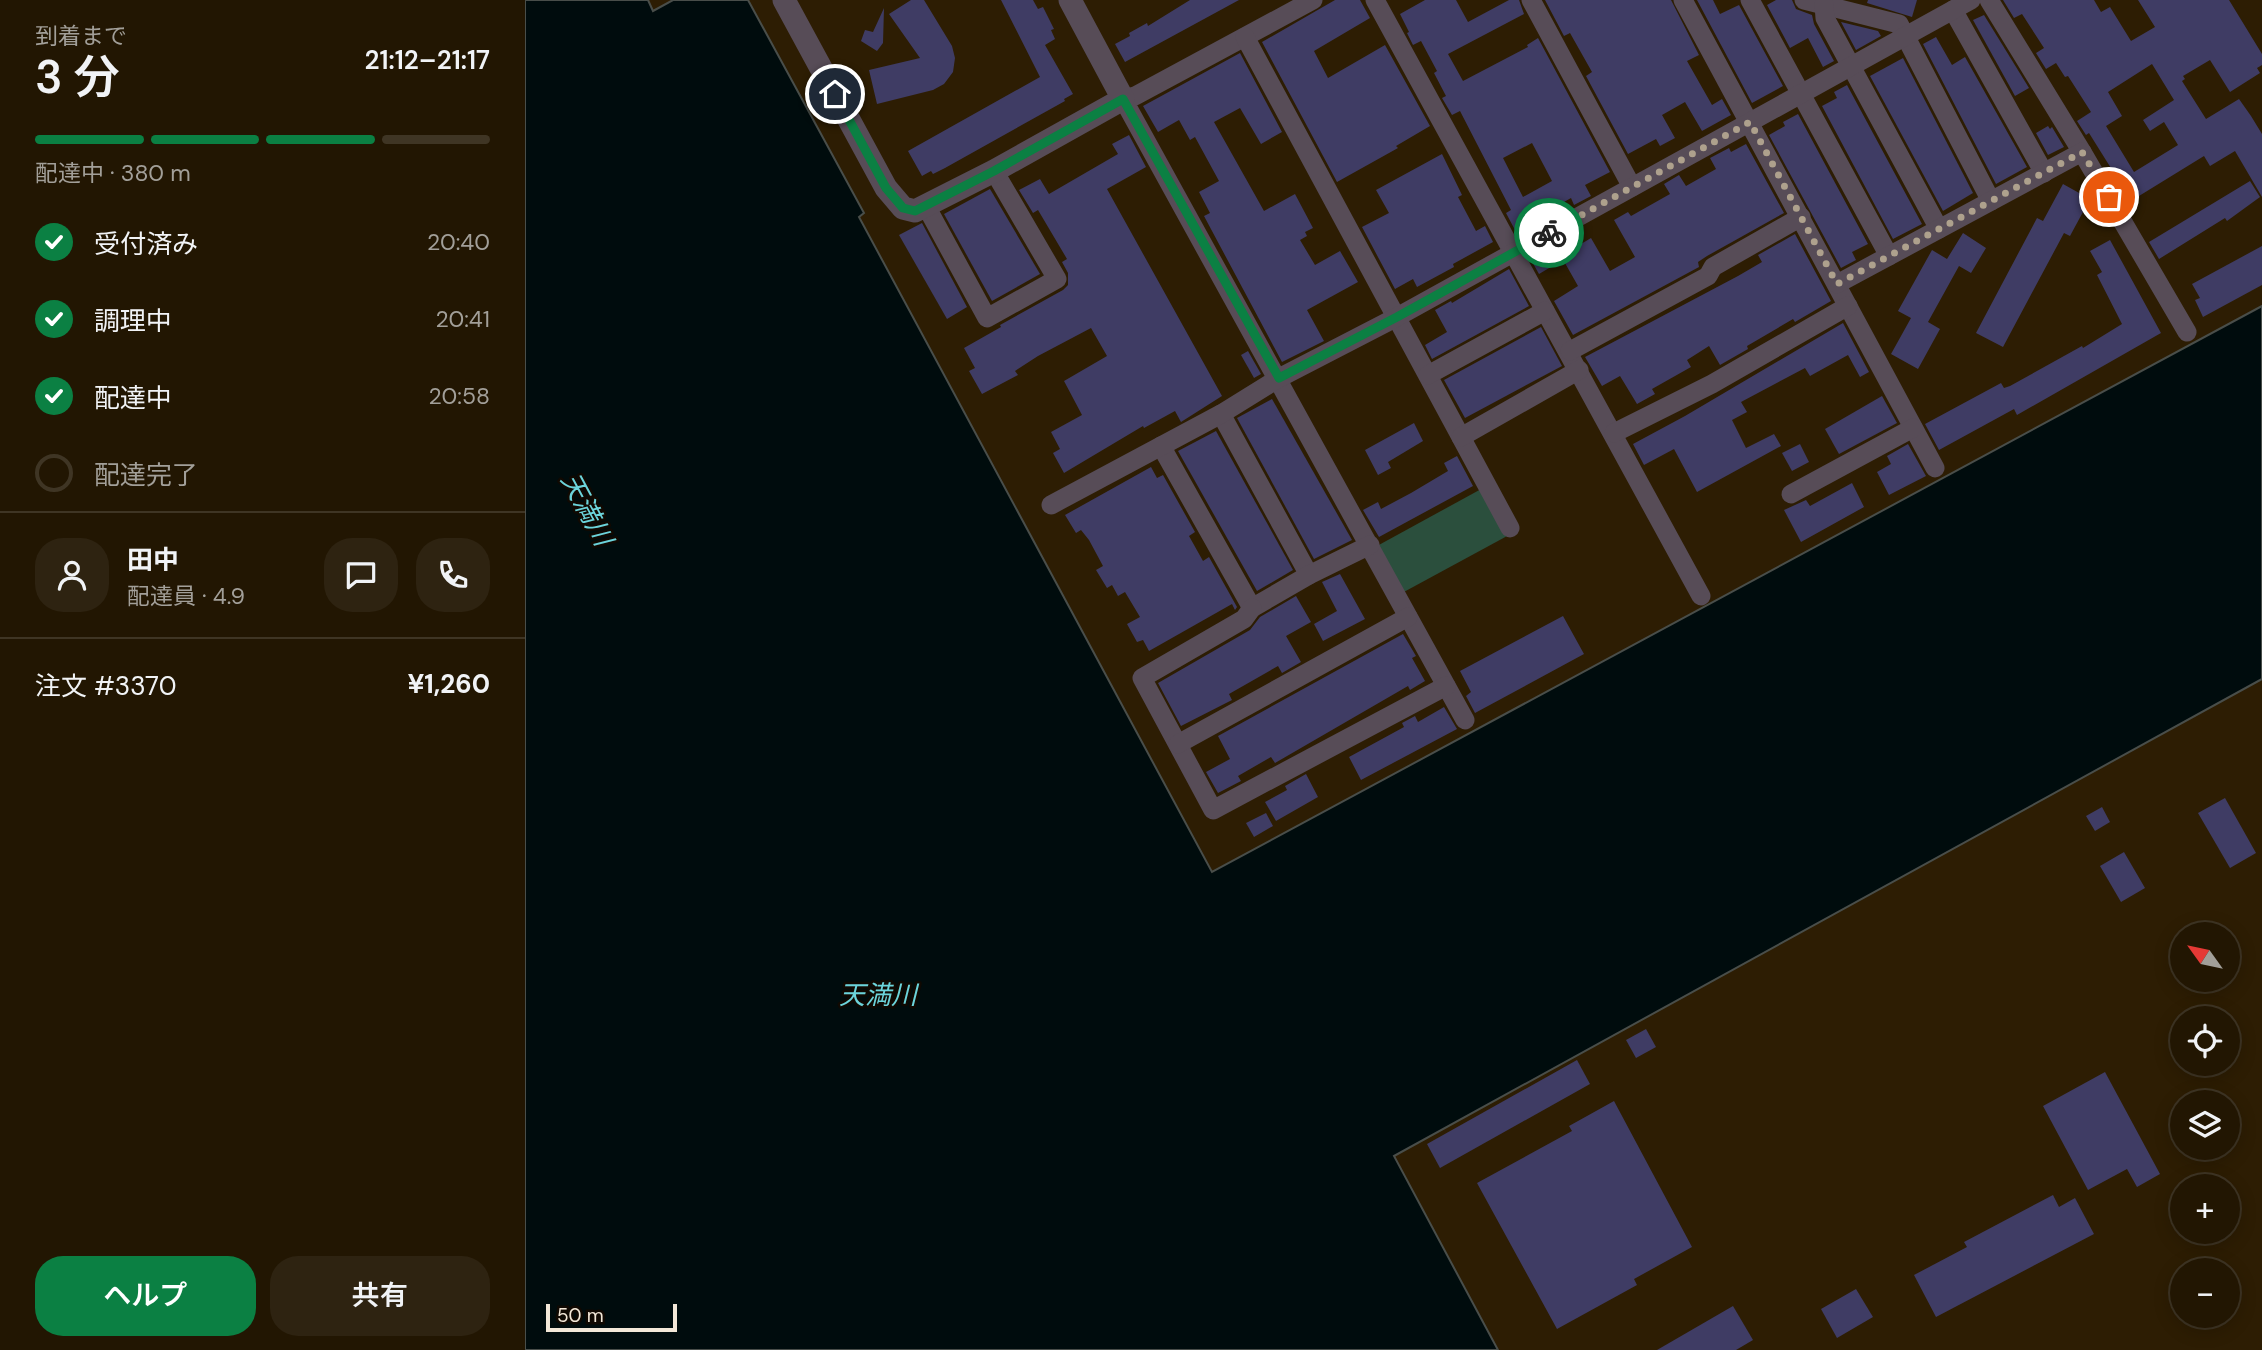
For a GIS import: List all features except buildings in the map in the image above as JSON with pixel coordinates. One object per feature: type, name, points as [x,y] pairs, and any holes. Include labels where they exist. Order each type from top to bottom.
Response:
[{"type":"street","points":[[784,0],[886,188],[903,208],[915,211],[1313,0]]},
{"type":"street","points":[[1070,0],[1465,719]]},
{"type":"street","points":[[1375,0],[1545,311],[1570,351],[1701,596]]},
{"type":"street","points":[[1531,0],[1632,187]]},
{"type":"street","points":[[1682,0],[1935,468]]},
{"type":"street","points":[[1750,0],[1889,256]]},
{"type":"street","points":[[1804,0],[1899,24],[1991,201]]},
{"type":"street","points":[[1051,505],[1971,0]]},
{"type":"street","points":[[1989,0],[2187,332]]},
{"type":"street","points":[[1824,5],[1825,18],[1939,229]]},
{"type":"street","points":[[1952,10],[2044,173]]},
{"type":"street","points":[[1245,37],[1510,528]]},
{"type":"street","points":[[1837,284],[2082,152]]},
{"type":"street","points":[[926,206],[987,318],[1057,279],[994,171]]},
{"type":"street","points":[[1570,351],[1708,276],[1713,267],[1801,217]]},
{"type":"street","points":[[1614,433],[1711,384],[1848,306]]},
{"type":"street","points":[[1428,375],[1545,311]]},
{"type":"street","points":[[1461,437],[1579,370]]},
{"type":"street","points":[[1221,414],[1309,575]]},
{"type":"street","points":[[1791,494],[1913,428]]},
{"type":"street","points":[[1161,446],[1252,608]]},
{"type":"street","points":[[1370,545],[1309,575],[1252,608],[1244,619],[1142,678],[1213,810],[1446,686]]},
{"type":"street","points":[[1178,744],[1408,617]]},
{"type":"green space","points":[[1483,488],[1509,535],[1402,593],[1377,546]]},
{"type":"water","name":"天満川","points":[[525,0],[648,0],[653,11],[673,0],[748,0],[864,213],[859,217],[1212,872],[2262,306],[2262,679],[1394,1156],[1498,1350],[525,1350]]},
{"type":"way so far","points":[[1549,233],[1750,122],[1837,284],[2082,152],[2109,197]]},
{"type":"route","points":[[835,94],[886,188],[903,208],[915,211],[994,171],[1123,99],[1279,378],[1549,233]]}]
